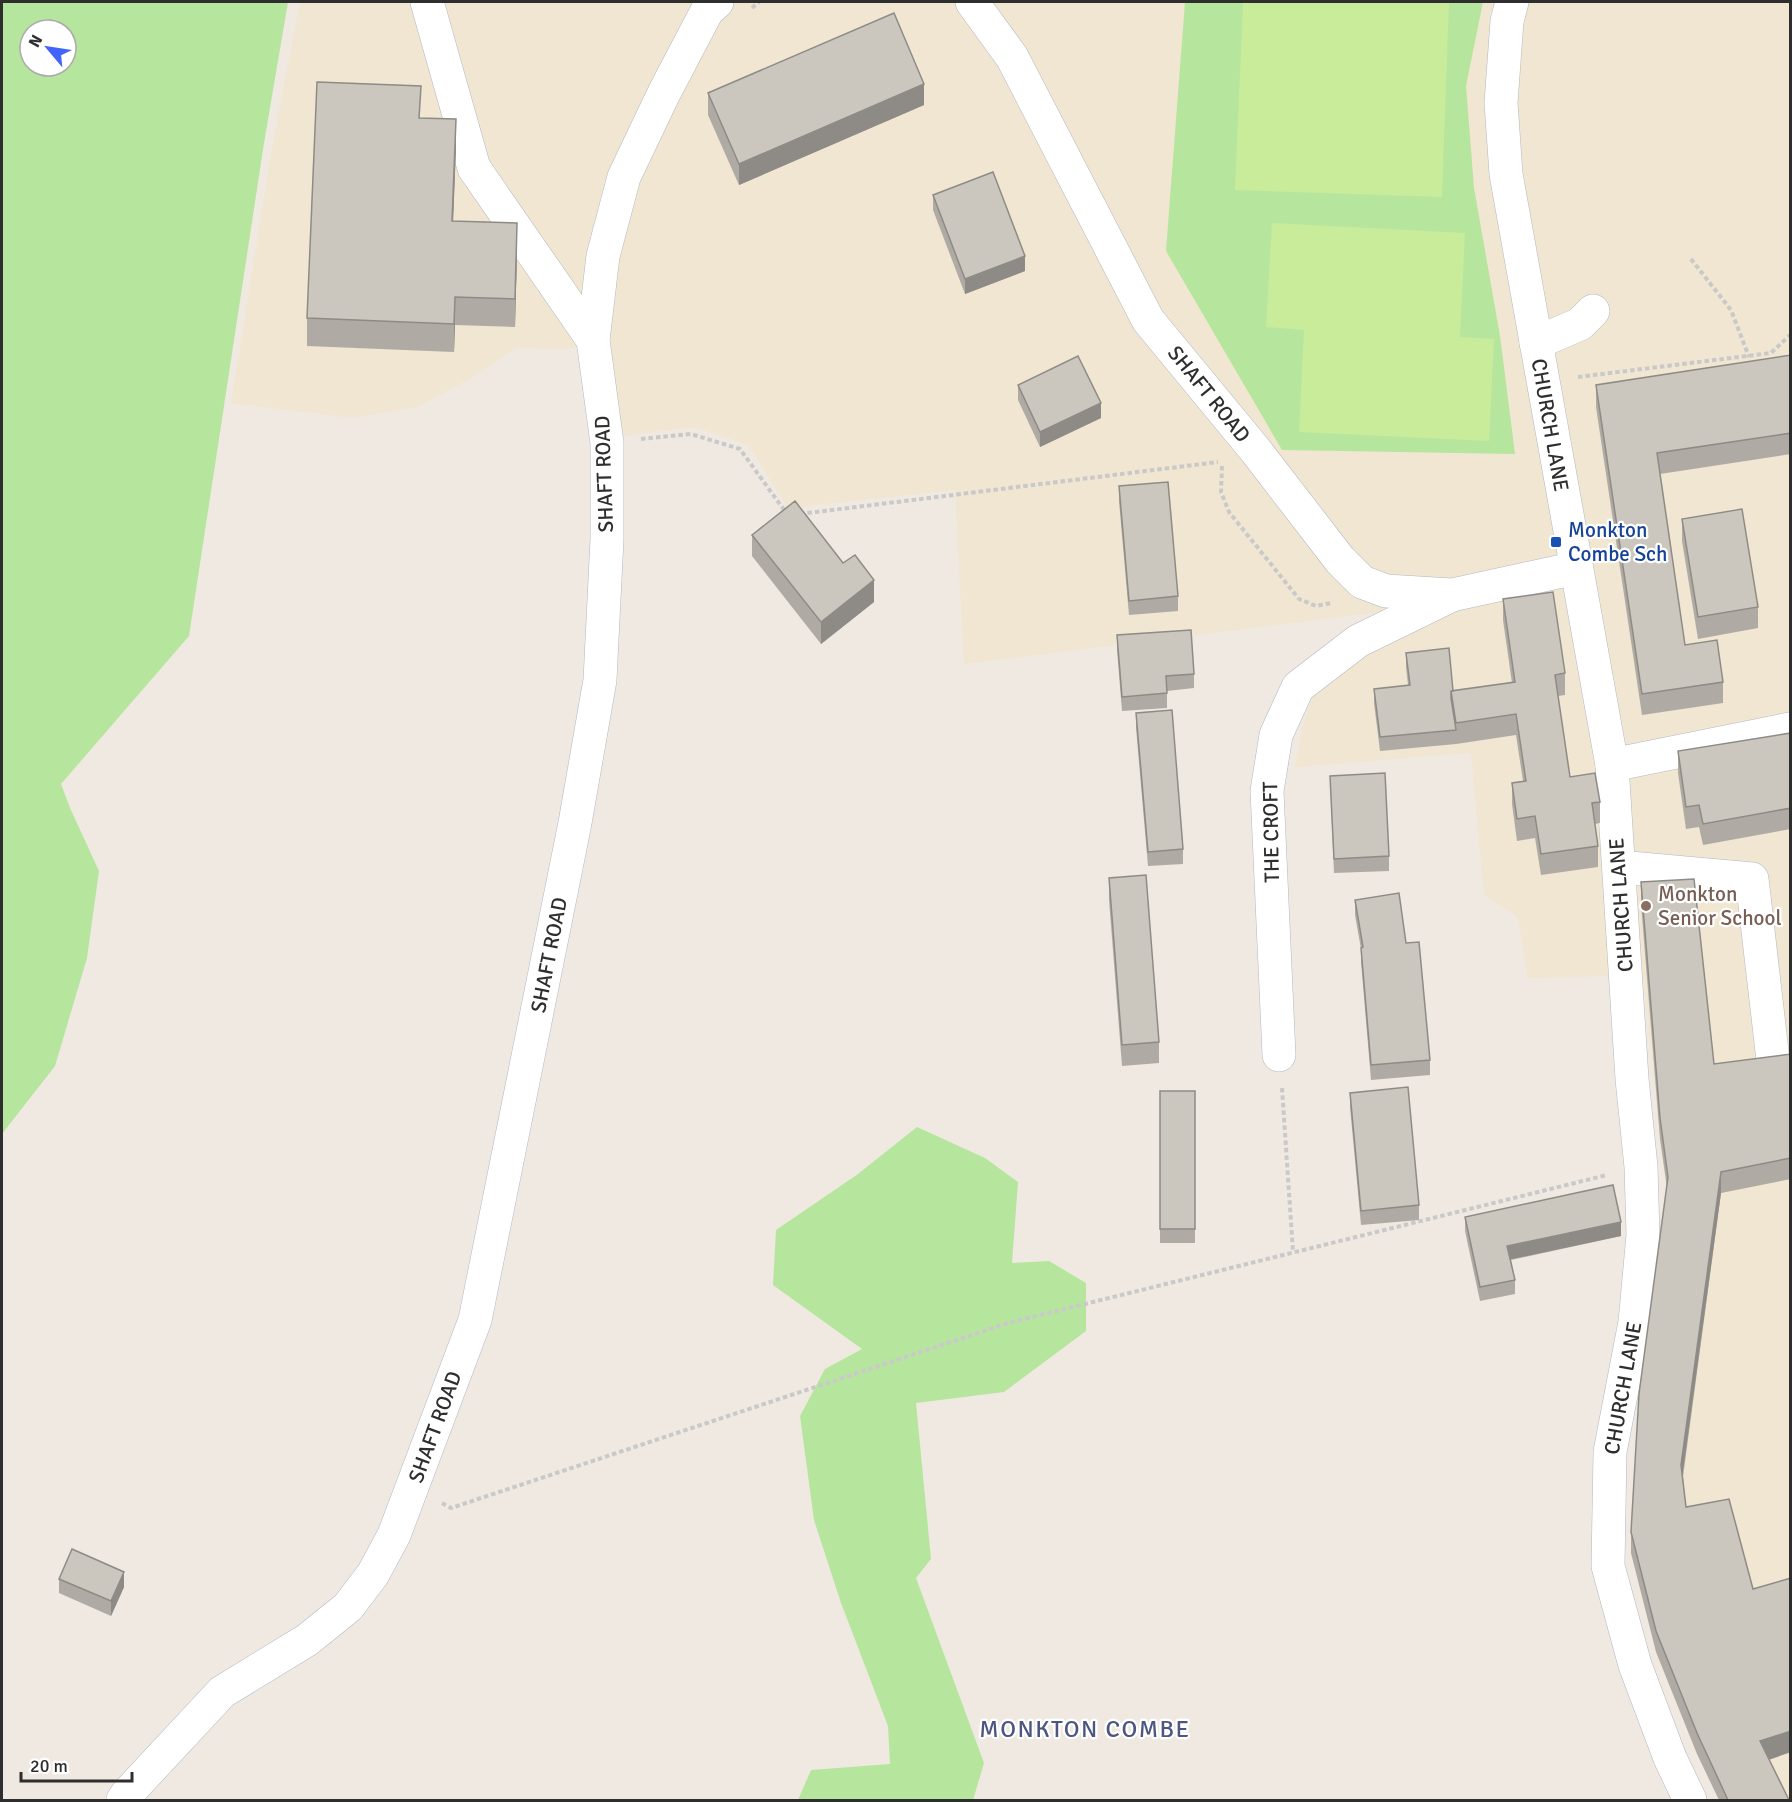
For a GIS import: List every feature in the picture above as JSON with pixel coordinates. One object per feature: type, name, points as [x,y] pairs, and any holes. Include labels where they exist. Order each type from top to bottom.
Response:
[{"type":"street","points":[[427,2],[474,168],[593,340]]},
{"type":"street","name":"SHAFT ROAD","points":[[123,1800],[222,1692],[307,1640],[348,1607],[373,1574],[394,1535],[475,1320],[575,823],[600,680],[607,539],[607,443],[593,340],[603,256],[624,177],[701,21],[707,11],[717,2]]},
{"type":"street","name":"SHAFT ROAD","points":[[972,2],[1012,57],[1148,320],[1256,451],[1340,560],[1362,582],[1386,591],[1452,595],[1576,568]]},
{"type":"street","name":"CHURCH LANE","points":[[1512,2],[1507,21],[1501,115],[1506,174],[1612,765],[1632,1079],[1641,1167],[1643,1235],[1635,1322],[1610,1452],[1608,1566],[1635,1665],[1670,1758],[1690,1800]]},
{"type":"street","points":[[1536,343],[1580,324],[1593,310]]},
{"type":"street","name":"THE CROFT","points":[[1279,1055],[1267,792],[1276,735],[1298,687],[1358,641],[1452,595]]},
{"type":"street","points":[[1612,765],[1791,729]]},
{"type":"street","points":[[1618,867],[1752,879],[1773,1060]]},
{"type":"path","points":[[1691,259],[1731,310],[1749,357]]},
{"type":"path","points":[[1542,381],[1771,353],[1791,335]]},
{"type":"path","points":[[1771,353],[1781,359]]},
{"type":"path","points":[[607,443],[692,434],[741,449],[788,515]]},
{"type":"path","points":[[799,514],[1222,462],[1256,451]]},
{"type":"path","points":[[1279,1055],[1293,1252]]},
{"type":"path","points":[[412,1488],[451,1508],[1008,1323],[1641,1167]]},
{"type":"shaded area","name":"Monkton Senior School","points":[[300,2],[1790,2],[1790,1800],[1719,1800],[1697,1754],[1656,1652],[1631,1553],[1668,1198],[1643,975],[1528,978],[1518,917],[1484,895],[1471,753],[1295,767],[1302,727],[1316,687],[1335,670],[1402,638],[1389,611],[964,664],[955,490],[788,508],[748,445],[695,427],[622,436],[604,345],[563,349],[516,348],[475,376],[417,407],[353,418],[231,403],[272,148]]},
{"type":"green space","points":[[2,2],[288,2],[264,143],[189,636],[61,784],[99,871],[87,958],[55,1066],[2,1134]]},
{"type":"green space","points":[[1185,2],[1483,2],[1466,86],[1474,188],[1500,336],[1515,454],[1282,450],[1166,251]]},
{"type":"green space","points":[[1243,2],[1449,2],[1442,197],[1235,190]]},
{"type":"green space","points":[[1272,223],[1465,233],[1460,337],[1494,339],[1489,441],[1299,432],[1304,330],[1266,327]]},
{"type":"green space","points":[[917,1127],[985,1158],[1018,1182],[1012,1263],[1049,1261],[1086,1283],[1086,1331],[1004,1392],[916,1403],[931,1559],[916,1578],[984,1763],[973,1800],[798,1800],[811,1770],[890,1764],[888,1726],[841,1603],[814,1520],[800,1416],[825,1369],[862,1349],[773,1285],[776,1230],[858,1174]]},
{"type":"building","points":[[894,13],[924,84],[739,164],[708,93]]},
{"type":"building","points":[[317,82],[421,86],[419,118],[456,119],[452,221],[517,223],[515,299],[455,297],[454,324],[307,318]]},
{"type":"building","points":[[993,172],[1025,256],[965,279],[933,195]]},
{"type":"building","points":[[1791,355],[1791,433],[1657,453],[1685,645],[1717,640],[1723,682],[1642,694],[1596,385]]},
{"type":"building","points":[[1078,356],[1101,403],[1040,432],[1018,385]]},
{"type":"building","points":[[1168,482],[1178,596],[1129,601],[1119,486]]},
{"type":"building","points":[[795,501],[843,563],[855,555],[874,580],[821,622],[752,535]]},
{"type":"building","points":[[1742,509],[1758,607],[1698,617],[1682,519]]},
{"type":"building","points":[[1553,592],[1565,673],[1555,675],[1570,777],[1595,773],[1600,802],[1592,803],[1598,846],[1541,854],[1535,816],[1517,819],[1512,783],[1526,781],[1516,714],[1456,723],[1451,691],[1515,682],[1503,599]]},
{"type":"building","points":[[1191,630],[1194,674],[1166,676],[1167,693],[1122,697],[1117,635]]},
{"type":"building","points":[[1449,648],[1453,691],[1451,691],[1451,698],[1456,730],[1380,737],[1374,689],[1410,685],[1406,653]]},
{"type":"building","points":[[1172,710],[1183,849],[1148,852],[1136,713]]},
{"type":"building","points":[[1791,733],[1791,808],[1703,824],[1699,805],[1686,807],[1678,751]]},
{"type":"building","points":[[1385,773],[1389,856],[1334,859],[1330,776]]},
{"type":"building","points":[[1146,875],[1159,1042],[1122,1045],[1109,878]]},
{"type":"building","points":[[1694,879],[1714,1064],[1791,1054],[1791,1158],[1721,1172],[1681,1465],[1686,1507],[1729,1499],[1753,1589],[1791,1578],[1791,1731],[1760,1741],[1789,1800],[1728,1800],[1697,1733],[1656,1631],[1631,1532],[1639,1394],[1668,1177],[1660,1118],[1641,882]]},
{"type":"building","points":[[1399,893],[1406,943],[1419,942],[1430,1060],[1371,1065],[1361,948],[1363,947],[1355,900]]},
{"type":"building","points":[[1408,1087],[1419,1205],[1361,1211],[1350,1093]]},
{"type":"building","points":[[1160,1091],[1195,1091],[1195,1229],[1160,1229]]},
{"type":"building","points":[[1613,1185],[1621,1222],[1507,1246],[1515,1280],[1480,1287],[1465,1217]]},
{"type":"building","points":[[72,1549],[124,1572],[111,1601],[59,1579]]},
{"type":"place","name":"Monkton Combe Sch","points":[[1556,542]]},
{"type":"place","name":"Monkton Senior School","points":[[1646,906]]},
{"type":"district","name":"MONKTON COMBE","points":[[1085,1729]]}]
